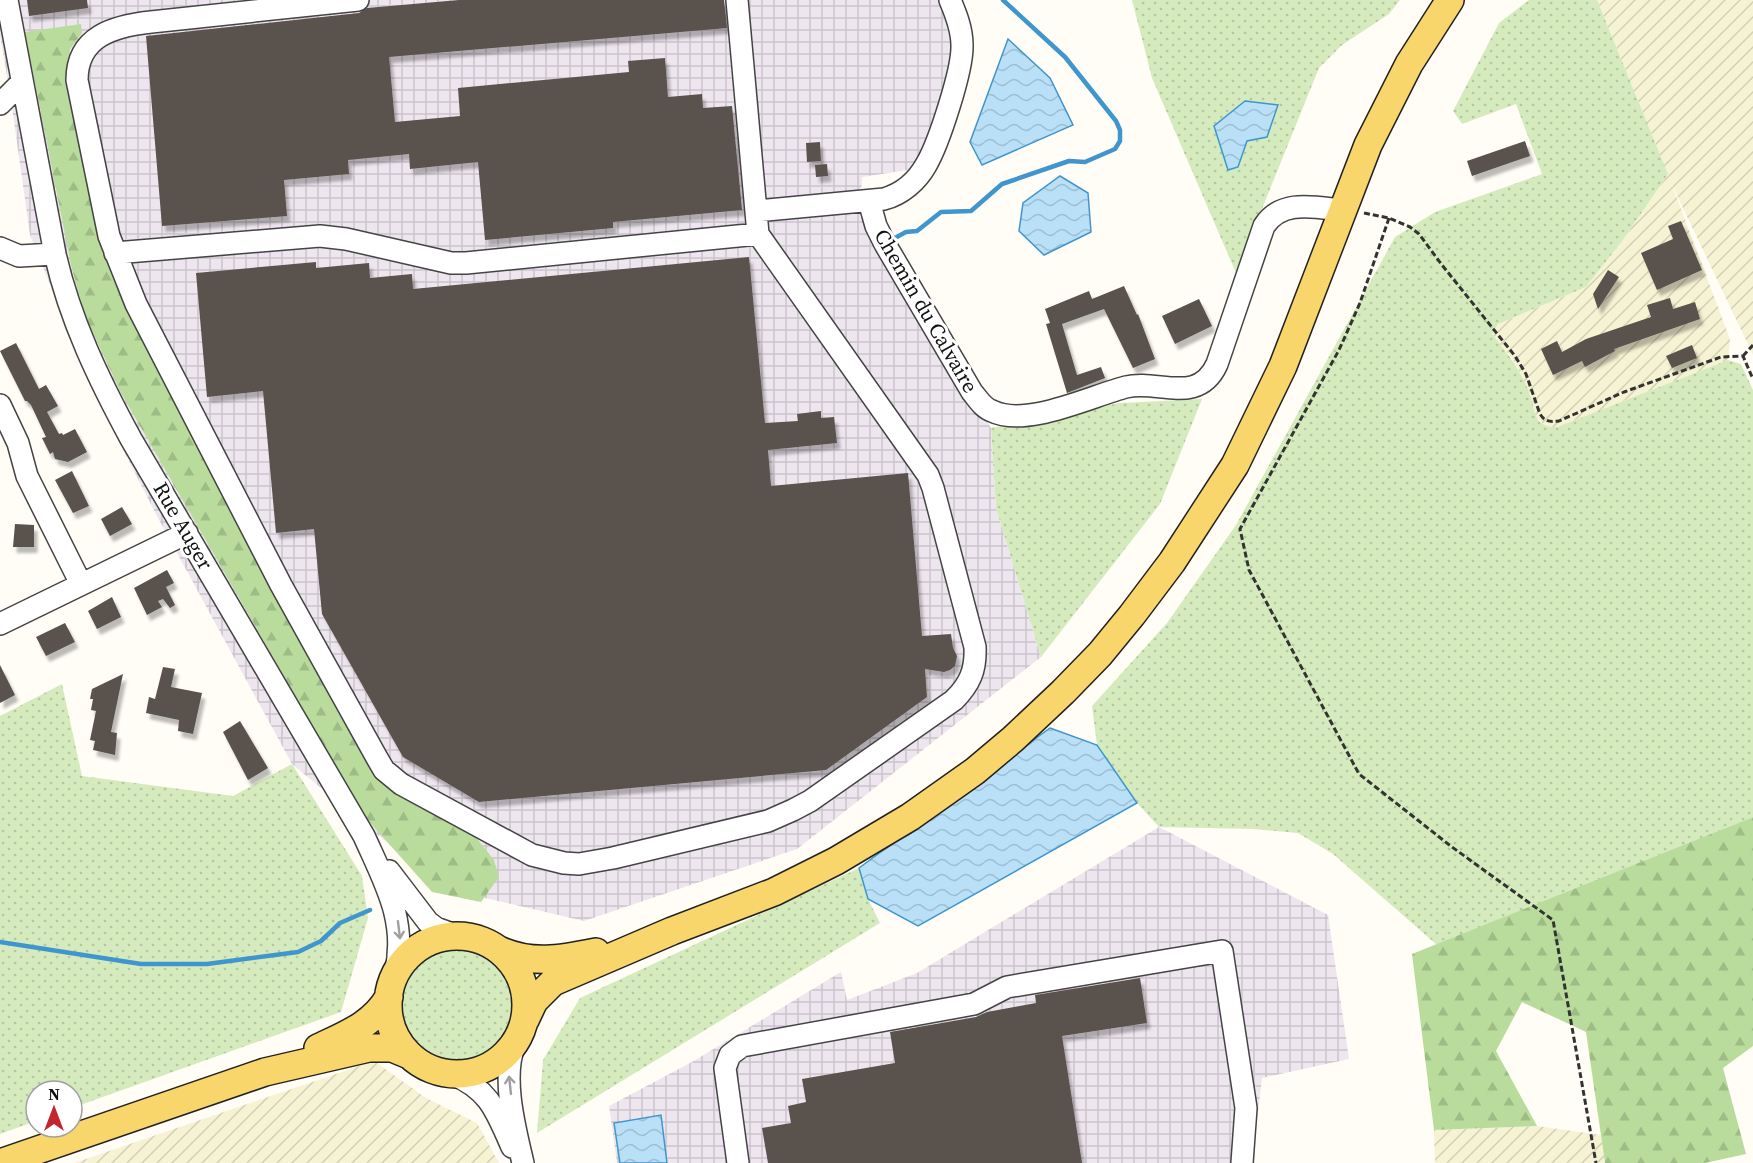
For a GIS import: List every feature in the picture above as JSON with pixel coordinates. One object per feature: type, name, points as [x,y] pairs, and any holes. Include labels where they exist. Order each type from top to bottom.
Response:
[{"type":"main road","points":[[0,1163],[265,1072],[369,1048],[392,1048],[409,1055],[429,1068],[452,1074],[484,1069],[504,1056],[520,1032],[534,1001],[553,982],[672,931],[774,892],[836,861],[910,817],[975,771],[1056,699],[1106,647],[1167,569],[1200,518],[1251,407],[1333,209],[1375,95],[1400,50],[1436,0]]},
{"type":"main road","points":[[1333,209],[1408,64],[1450,0]]},
{"type":"main road","points":[[265,1072],[357,1029],[377,1015],[411,954],[425,944],[441,938],[458,936],[475,939],[520,959],[551,959],[597,951],[672,931]]},
{"type":"main road","points":[[499,950],[511,962],[520,977],[525,994],[520,1032]]},
{"type":"main road","points":[[392,986],[388,1013],[392,1028],[409,1055]]},
{"type":"street","name":"Rue Auger","points":[[7,0],[55,254],[65,294],[97,374],[131,439],[364,836],[384,879],[397,917],[400,945],[392,986]]},
{"type":"street","points":[[358,0],[134,24],[97,37],[81,57],[77,69],[77,80],[104,213],[115,253],[136,304],[281,585],[384,770],[401,784],[532,855],[555,862],[579,864],[768,821],[794,810],[954,700],[969,682],[973,671],[975,647],[928,475],[758,234],[737,0]]},
{"type":"street","points":[[756,211],[869,201],[892,196],[901,193],[919,175],[932,154],[962,54],[962,37],[950,0]]},
{"type":"street","points":[[0,105],[22,82]]},
{"type":"street","name":"Chemin du Calvaire","points":[[869,201],[876,226],[885,244],[972,392],[989,410],[1012,415],[1051,410],[1132,386],[1180,389],[1203,382],[1217,364],[1264,226],[1269,218],[1274,213],[1289,208],[1333,209]]},
{"type":"street","points":[[115,253],[320,236],[346,239],[451,263],[466,263],[758,234]]},
{"type":"street","points":[[0,248],[19,256],[55,254]]},
{"type":"street","points":[[0,405],[18,443],[27,476],[81,584]]},
{"type":"street","points":[[0,624],[187,533]]},
{"type":"street","name":"Rue Auger","points":[[364,836],[421,915],[436,928],[458,936]]},
{"type":"street","points":[[738,1163],[725,1068],[730,1055],[742,1046],[974,1004],[1007,987],[1222,951],[1246,1108],[1242,1163]]},
{"type":"street","points":[[520,1032],[510,1058],[509,1082],[521,1163]]},
{"type":"street","points":[[452,1074],[468,1081],[484,1095],[521,1163]]},
{"type":"path","points":[[1596,1163],[1553,920],[1452,847],[1359,774],[1249,570],[1240,529],[1339,350],[1360,303],[1389,218],[1410,227],[1419,234],[1515,356],[1526,374],[1540,414],[1543,419],[1550,422],[1559,421],[1624,393],[1721,357],[1743,356],[1753,345]]},
{"type":"path","points":[[1743,356],[1753,379]]},
{"type":"shaded area","points":[[0,0],[943,0],[957,38],[948,79],[915,169],[862,177],[860,216],[991,428],[996,508],[1041,657],[797,849],[584,921],[442,888],[292,764],[158,518],[92,389],[30,235],[0,36]]},
{"type":"shaded area","points":[[1597,0],[1753,0],[1753,355],[1672,185],[1730,339],[1728,360],[1557,427],[1551,427],[1544,425],[1536,417],[1522,376],[1512,358],[1491,334],[1498,324],[1586,287],[1623,240],[1668,174]]},
{"type":"shaded area","points":[[1159,827],[1328,915],[1349,1059],[1262,1078],[1252,1163],[617,1163],[609,1106],[692,1062],[841,972],[847,1000],[917,973]]},
{"type":"shaded area","points":[[374,1061],[426,1098],[477,1123],[499,1163],[74,1163]]},
{"type":"shaded area","points":[[1537,1126],[1601,1135],[1605,1163],[1435,1163],[1434,1130]]},
{"type":"green space","points":[[1132,0],[1400,0],[1389,14],[1342,45],[1319,68],[1236,273],[1152,78]]},
{"type":"green space","points":[[1529,0],[1597,0],[1668,174],[1623,240],[1586,287],[1498,324],[1492,334],[1523,378],[1539,421],[1551,427],[1557,427],[1728,360],[1741,364],[1753,390],[1753,817],[1437,945],[1333,854],[1298,833],[1253,829],[1159,827],[1137,803],[1097,745],[1092,706],[1167,623],[1236,525],[1395,237],[1435,212],[1542,174],[1516,104],[1462,124],[1453,111],[1499,23]]},
{"type":"green space","points":[[81,24],[82,33],[70,49],[67,76],[106,260],[359,743],[474,835],[494,860],[499,877],[481,902],[432,892],[365,817],[121,393],[85,316],[71,265],[25,32]]},
{"type":"green space","points":[[1202,399],[1160,504],[1041,657],[996,508],[991,428],[1120,403]]},
{"type":"green space","points":[[62,684],[82,776],[233,796],[292,764],[362,876],[368,918],[341,1012],[84,1104],[84,1079],[24,1079],[24,1125],[0,1134],[0,716]]},
{"type":"green space","points":[[1753,817],[1753,1046],[1723,1068],[1746,1154],[1705,1163],[1605,1163],[1586,1032],[1522,1002],[1496,1051],[1537,1126],[1434,1130],[1412,954]]},
{"type":"green space","points":[[859,868],[868,899],[880,923],[537,1133],[543,1060],[580,998]]},
{"type":"green space","points":[[456,946],[467,947],[489,956],[505,972],[514,994],[514,1016],[505,1038],[489,1054],[467,1063],[456,1064],[445,1063],[423,1054],[407,1038],[398,1016],[397,1005],[398,994],[407,972],[423,956],[445,947]]},
{"type":"water","points":[[1008,39],[1050,78],[1073,125],[982,165],[970,142]]},
{"type":"water","points":[[1245,101],[1278,105],[1267,137],[1247,141],[1238,167],[1228,170],[1214,126]]},
{"type":"water","points":[[1060,176],[1088,193],[1091,232],[1044,255],[1019,231],[1023,203]]},
{"type":"water","points":[[1050,728],[1097,745],[1137,803],[918,926],[868,899],[859,868]]},
{"type":"water","points":[[661,1115],[667,1163],[620,1163],[614,1123]]},
{"type":"building","points":[[27,0],[87,0],[88,8],[29,16]]},
{"type":"building","points":[[459,0],[724,0],[727,28],[389,57],[395,122],[460,116],[458,88],[629,72],[628,61],[665,58],[668,97],[702,94],[703,108],[732,106],[742,210],[613,222],[613,228],[485,240],[478,162],[410,169],[409,154],[348,160],[349,174],[284,180],[287,216],[162,226],[146,36],[359,13],[367,8]]},
{"type":"building","points":[[1525,141],[1530,156],[1472,176],[1467,161]]},
{"type":"building","points":[[820,142],[821,161],[807,162],[806,143]]},
{"type":"building","points":[[827,164],[828,176],[816,177],[815,165]]},
{"type":"building","points":[[1681,221],[1702,270],[1657,290],[1641,253],[1673,239],[1668,226]]},
{"type":"building","points":[[749,257],[765,423],[798,421],[797,414],[821,411],[821,418],[834,417],[837,443],[768,450],[771,486],[908,473],[922,636],[951,634],[957,656],[955,666],[944,672],[925,669],[927,697],[826,770],[479,802],[403,757],[322,614],[314,529],[276,533],[263,391],[207,397],[196,273],[316,262],[316,268],[369,263],[370,278],[412,274],[413,289]]},
{"type":"building","points":[[1608,270],[1619,277],[1598,309],[1593,294]]},
{"type":"building","points":[[1124,286],[1138,314],[1155,359],[1133,368],[1104,309],[1062,324],[1077,375],[1101,367],[1105,378],[1067,393],[1046,324],[1050,323],[1045,309],[1089,291],[1092,299]]},
{"type":"building","points":[[1670,298],[1673,309],[1695,302],[1700,319],[1614,349],[1615,351],[1585,367],[1582,361],[1553,375],[1541,349],[1557,341],[1562,352],[1586,339],[1651,317],[1647,305]]},
{"type":"building","points":[[1199,299],[1212,326],[1175,344],[1162,316]]},
{"type":"building","points":[[16,343],[39,389],[46,385],[58,406],[47,412],[59,434],[63,435],[75,429],[87,452],[68,462],[55,459],[53,452],[50,454],[42,438],[46,437],[31,405],[25,401],[0,351]]},
{"type":"building","points":[[1692,345],[1697,358],[1672,368],[1666,356]]},
{"type":"building","points":[[72,471],[89,506],[73,513],[55,480]]},
{"type":"building","points":[[122,507],[132,524],[110,536],[101,519]]},
{"type":"building","points":[[15,524],[34,525],[34,547],[13,547]]},
{"type":"building","points":[[167,570],[174,583],[166,587],[175,605],[170,608],[163,599],[158,601],[162,607],[147,615],[134,588]]},
{"type":"building","points":[[112,597],[121,617],[97,629],[88,611]]},
{"type":"building","points":[[65,623],[75,642],[46,656],[36,637]]},
{"type":"building","points":[[0,665],[15,695],[0,703]]},
{"type":"building","points":[[163,667],[175,669],[171,687],[202,693],[193,734],[178,731],[179,720],[146,713],[149,697],[155,699]]},
{"type":"building","points":[[123,674],[111,732],[117,733],[115,755],[93,750],[95,741],[90,740],[96,711],[91,710],[92,689]]},
{"type":"building","points":[[240,721],[268,768],[248,780],[223,732]]},
{"type":"building","points":[[1140,978],[1147,1023],[1062,1036],[1082,1163],[768,1163],[762,1128],[791,1123],[788,1106],[806,1102],[802,1079],[895,1063],[890,1032],[976,1017],[987,1012],[1036,1003],[1035,995]]},
{"type":"waterway","points":[[893,239],[906,232],[917,231],[941,212],[971,211],[1002,184],[1069,161],[1085,162],[1115,149],[1120,141],[1120,130],[1116,121],[1065,57],[1003,0]]},
{"type":"waterway","points":[[0,942],[141,964],[207,964],[298,952],[321,941],[340,923],[370,910]]}]
